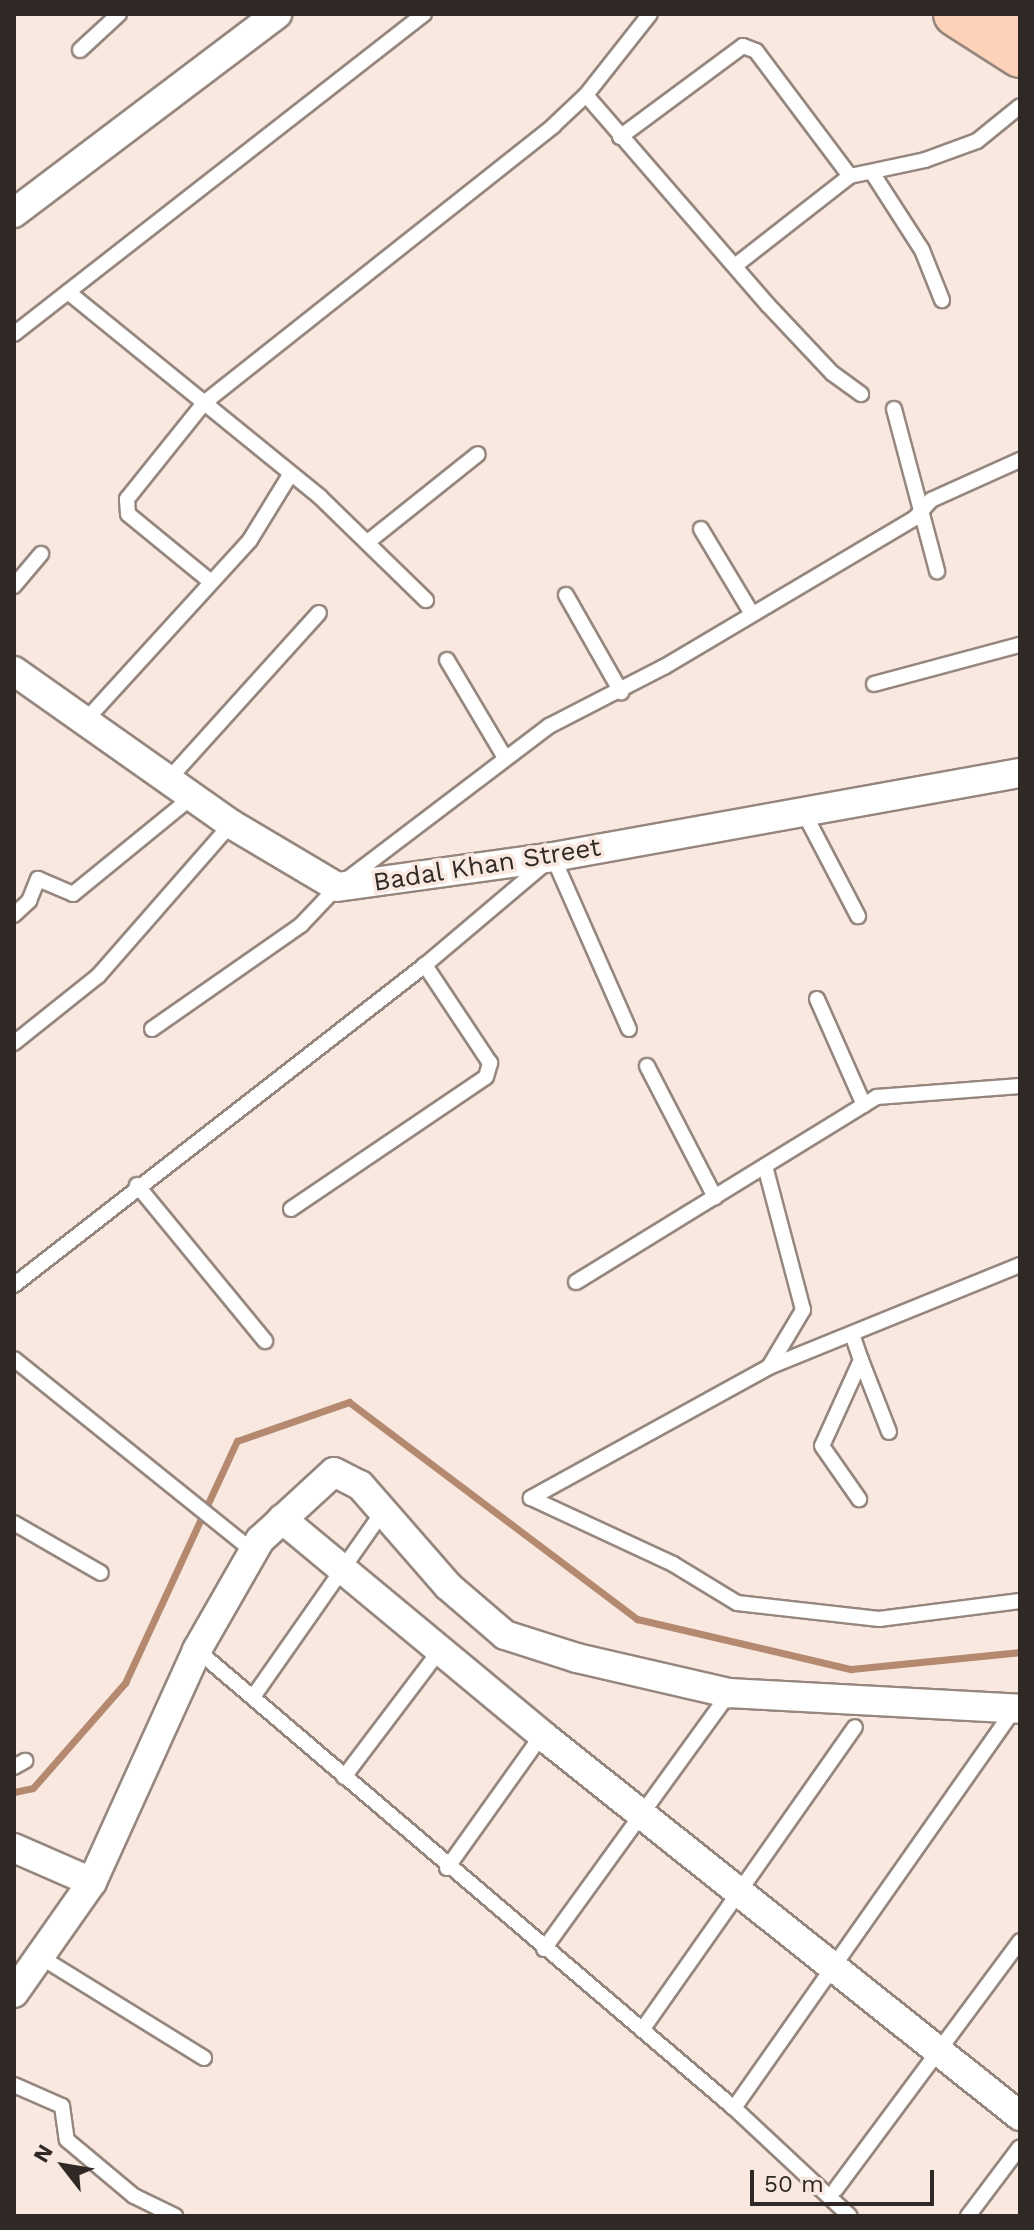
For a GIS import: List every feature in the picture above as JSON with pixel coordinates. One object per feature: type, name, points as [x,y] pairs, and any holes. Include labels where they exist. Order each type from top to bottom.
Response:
[{"type":"main road","points":[[956,14],[1020,55]]},
{"type":"street","points":[[14,213],[277,14]]},
{"type":"street","name":"Badal Khan Street","points":[[14,671],[231,824],[337,887],[553,857],[802,808],[1020,773]]},
{"type":"street","points":[[14,1993],[92,1882],[245,1545],[282,1519],[334,1472],[360,1485],[448,1586],[505,1635],[577,1658],[729,1693],[1017,1709]]},
{"type":"street","points":[[282,1519],[642,1816],[1020,2116]]},
{"type":"street","points":[[14,1848],[92,1882]]},
{"type":"lane","points":[[80,50],[119,14]]},
{"type":"lane","points":[[14,334],[424,14]]},
{"type":"lane","points":[[211,582],[124,506],[204,403],[586,95],[650,14]]},
{"type":"lane","points":[[620,137],[743,46],[756,51],[850,176]]},
{"type":"lane","points":[[586,95],[832,373],[861,394]]},
{"type":"lane","points":[[736,265],[850,176],[873,174],[977,141],[1020,106]]},
{"type":"lane","points":[[873,174],[922,250],[942,300]]},
{"type":"lane","points":[[68,292],[369,541],[426,600]]},
{"type":"lane","points":[[894,409],[937,571]]},
{"type":"lane","points":[[369,541],[478,454]]},
{"type":"lane","points":[[152,1029],[301,925],[337,887],[504,756],[549,726],[621,692],[922,511],[931,500],[1020,460]]},
{"type":"lane","points":[[85,721],[250,540],[290,475]]},
{"type":"lane","points":[[701,529],[752,614]]},
{"type":"lane","points":[[14,586],[41,554]]},
{"type":"lane","points":[[566,595],[621,692]]},
{"type":"lane","points":[[168,780],[319,613]]},
{"type":"lane","points":[[874,684],[1020,645]]},
{"type":"lane","points":[[447,660],[504,756]]},
{"type":"lane","points":[[14,915],[29,901],[38,879],[73,894],[192,797]]},
{"type":"lane","points":[[802,808],[858,916]]},
{"type":"lane","points":[[14,1043],[98,976],[231,824]]},
{"type":"lane","points":[[14,1285],[137,1185],[425,965],[553,857],[629,1029]]},
{"type":"lane","points":[[291,1209],[486,1077],[490,1063],[425,965]]},
{"type":"lane","points":[[817,999],[864,1105]]},
{"type":"lane","points":[[647,1066],[715,1197]]},
{"type":"lane","points":[[576,1282],[877,1097],[1020,1086]]},
{"type":"lane","points":[[765,1166],[803,1310],[769,1367]]},
{"type":"lane","points":[[137,1185],[265,1341]]},
{"type":"lane","points":[[1020,1265],[769,1367],[531,1498],[673,1564],[737,1603],[879,1619],[1020,1601]]},
{"type":"lane","points":[[852,1334],[889,1432]]},
{"type":"lane","points":[[14,1359],[245,1545]]},
{"type":"lane","points":[[859,1499],[822,1446],[861,1360]]},
{"type":"lane","points":[[253,1697],[340,1567],[383,1511]]},
{"type":"lane","points":[[15,1526],[101,1573]]},
{"type":"lane","points":[[197,1650],[447,1868],[734,2108],[850,2216]]},
{"type":"lane","points":[[344,1777],[440,1650]]},
{"type":"lane","points":[[544,1949],[729,1693]]},
{"type":"lane","points":[[734,2108],[1017,1709]]},
{"type":"lane","points":[[642,2030],[855,1727]]},
{"type":"lane","points":[[447,1868],[542,1735]]},
{"type":"lane","points":[[836,2189],[940,2054],[1020,1941]]},
{"type":"lane","points":[[39,1956],[204,2058]]},
{"type":"lane","points":[[14,2085],[62,2106],[67,2140],[134,2196],[175,2216]]},
{"type":"lane","points":[[968,2216],[1020,2147]]},
{"type":"waterway","points":[[14,1792],[33,1788],[125,1683],[237,1441],[349,1402],[637,1619],[851,1669],[1020,1652]]}]
